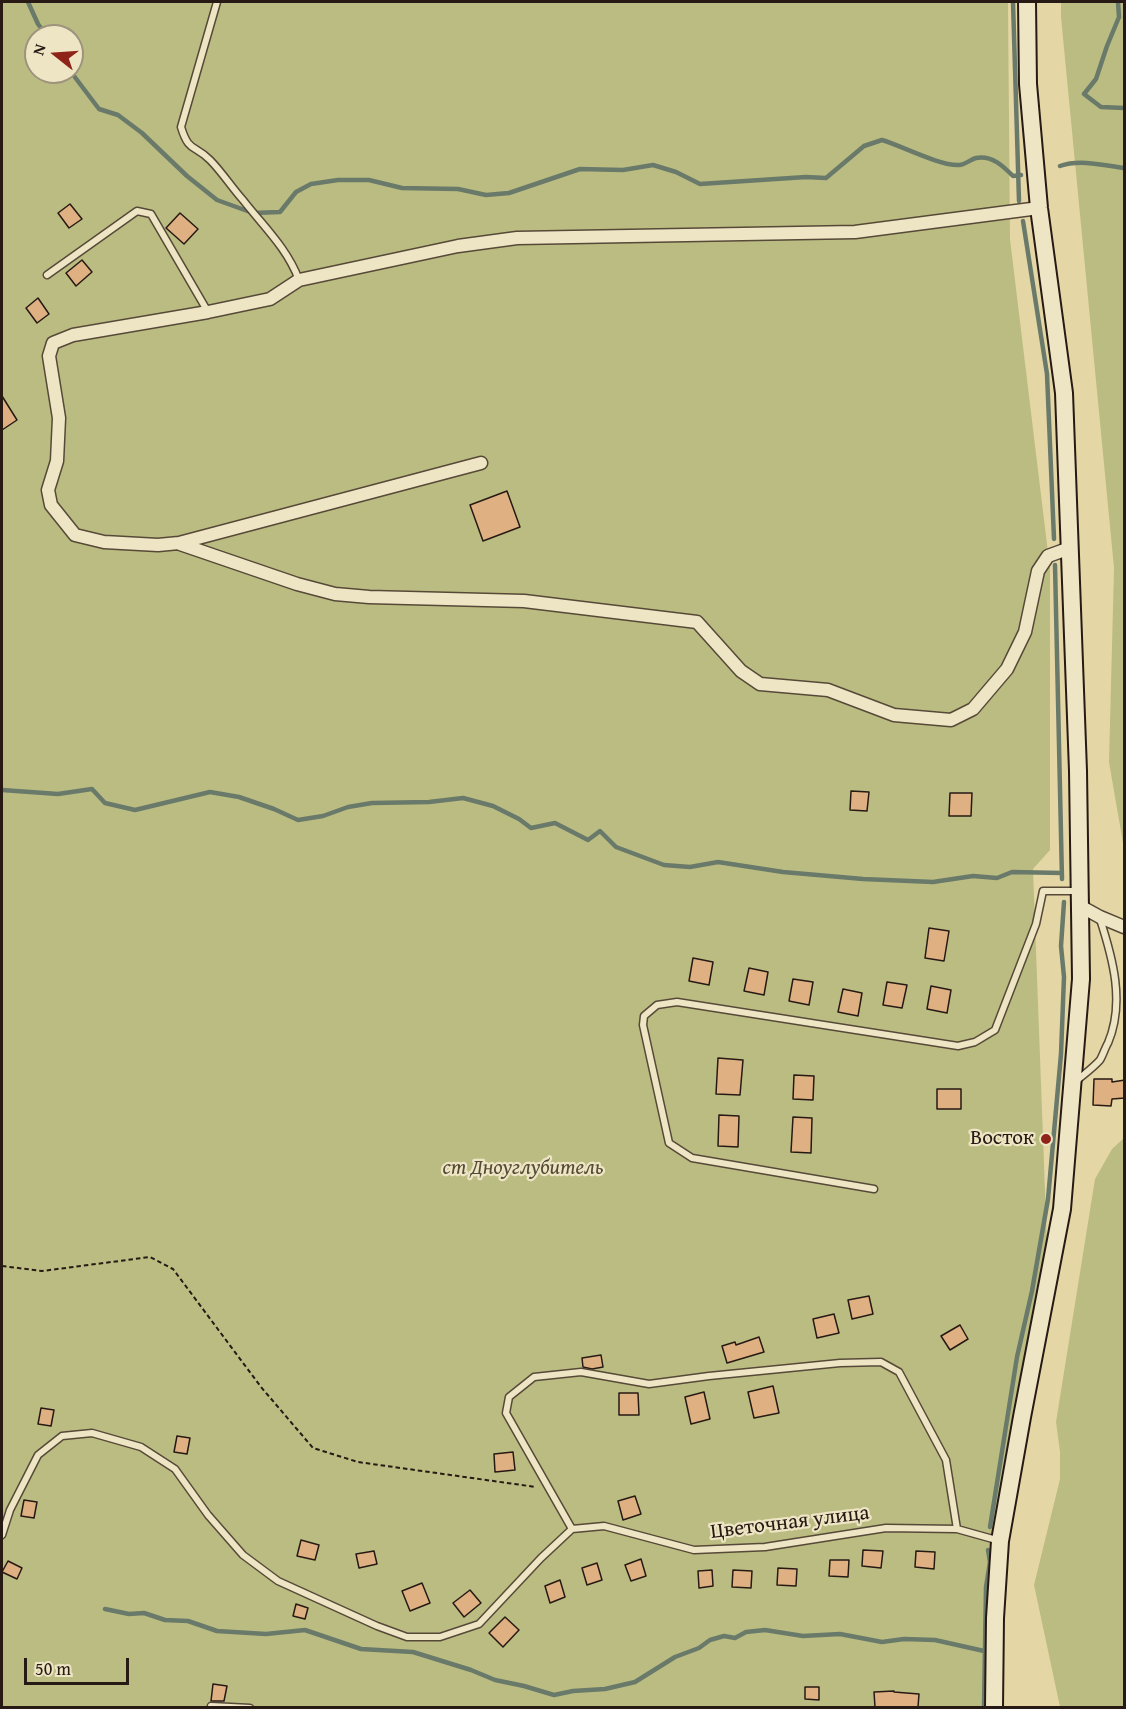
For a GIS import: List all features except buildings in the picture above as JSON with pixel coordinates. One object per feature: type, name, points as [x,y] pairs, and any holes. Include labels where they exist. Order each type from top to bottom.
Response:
[{"type":"street","points":[[994,1707],[995,1618],[1000,1541],[1062,1209],[1081,979],[1064,393],[1039,208],[1028,84],[1027,2]]},
{"type":"street","points":[[481,463],[178,543],[158,545],[104,542],[75,535],[51,505],[48,490],[57,461],[59,418],[49,356],[53,343],[73,335],[270,299],[299,280],[458,246],[517,238],[855,232],[1039,208]]},
{"type":"street","points":[[178,543],[297,584],[336,594],[369,597],[524,600],[697,622],[741,671],[760,684],[828,690],[894,716],[951,720],[972,709],[1007,669],[1025,632],[1038,571],[1048,556],[1070,548]]},
{"type":"street","points":[[1080,899],[1100,917],[1125,927]]},
{"type":"lane","points":[[217,2],[181,127],[186,143],[210,160],[252,213],[277,240],[292,261],[299,280]]},
{"type":"lane","points":[[47,275],[137,211],[151,214],[208,312]]},
{"type":"lane","points":[[874,1189],[692,1158],[669,1143],[643,1025],[644,1016],[657,1005],[677,1002],[958,1046],[975,1042],[995,1030],[1036,924],[1043,891],[1080,899]]},
{"type":"lane","points":[[1072,1084],[1101,1059],[1113,1030],[1117,1008],[1111,951],[1100,917]]},
{"type":"lane","points":[[2,1535],[10,1510],[38,1455],[62,1436],[92,1433],[141,1447],[175,1469],[208,1515],[243,1555],[278,1581],[377,1626],[407,1636],[440,1637],[480,1624],[541,1558],[572,1529],[506,1413],[509,1397],[534,1377],[581,1372],[649,1384],[840,1363],[881,1362],[899,1372],[946,1460],[957,1529]]},
{"type":"lane","name":"Цветочная улица","points":[[572,1529],[604,1526],[694,1550],[765,1547],[886,1528],[957,1529],[1000,1541]]},
{"type":"lane","points":[[211,1706],[250,1707]]},
{"type":"path","points":[[2,1266],[42,1271],[150,1257],[173,1269],[261,1388],[313,1448],[358,1462],[549,1488]]},
{"type":"green space","name":"ст Дноуглубитель","points":[[2,2],[1008,2],[1010,239],[1050,569],[1050,850],[1033,869],[1047,1245],[996,1539],[994,1707],[2,1708]]},
{"type":"green space","points":[[1061,2],[1124,2],[1124,849],[1109,762],[1114,568]]},
{"type":"green space","points":[[1124,1138],[1124,1707],[1060,1707],[1034,1585],[1060,1479],[1060,1452],[1056,1422],[1095,1179],[1112,1149]]},
{"type":"waterway","points":[[28,2],[38,24]]},
{"type":"waterway","points":[[1013,2],[1019,201]]},
{"type":"waterway","points":[[1118,2],[1119,17],[1096,79],[1084,94],[1101,107],[1124,108]]},
{"type":"waterway","points":[[80,84],[99,109],[118,115],[142,133],[187,176],[217,200],[253,213],[280,212],[296,192],[311,184],[338,180],[369,180],[402,188],[458,189],[486,195],[509,193],[580,169],[623,170],[653,165],[676,172],[700,184],[806,177],[826,178],[864,146],[882,140],[951,164],[961,165],[976,158],[987,158],[1001,165],[1013,176],[1021,175]]},
{"type":"waterway","points":[[1060,166],[1083,163],[1124,168]]},
{"type":"waterway","points":[[1023,221],[1047,374],[1054,539]]},
{"type":"waterway","points":[[1055,565],[1062,879]]},
{"type":"waterway","points":[[2,790],[58,794],[92,789],[105,803],[135,810],[210,792],[239,797],[298,820],[372,803],[429,802],[463,798],[493,806],[531,828],[555,823],[588,840],[600,831],[616,847],[664,865],[690,867],[718,862],[783,872],[933,882],[973,876],[997,878],[1012,872],[1062,873]]},
{"type":"waterway","points":[[990,1527],[1017,1357],[1032,1291],[1048,1199],[1061,1054],[1064,977],[1061,946],[1064,902]]},
{"type":"waterway","points":[[984,1707],[986,1587],[990,1562],[988,1550]]},
{"type":"waterway","points":[[105,1609],[129,1614],[144,1613],[165,1620],[188,1621],[217,1631],[266,1634],[305,1630],[361,1649],[413,1652],[495,1680],[554,1695],[605,1689],[635,1682],[675,1657],[699,1648],[710,1640],[724,1636],[735,1638],[746,1632],[765,1630],[803,1636],[840,1634],[882,1642],[904,1639],[935,1640],[984,1651]]},
{"type":"place","name":"Восток","points":[[1046,1139]]}]
